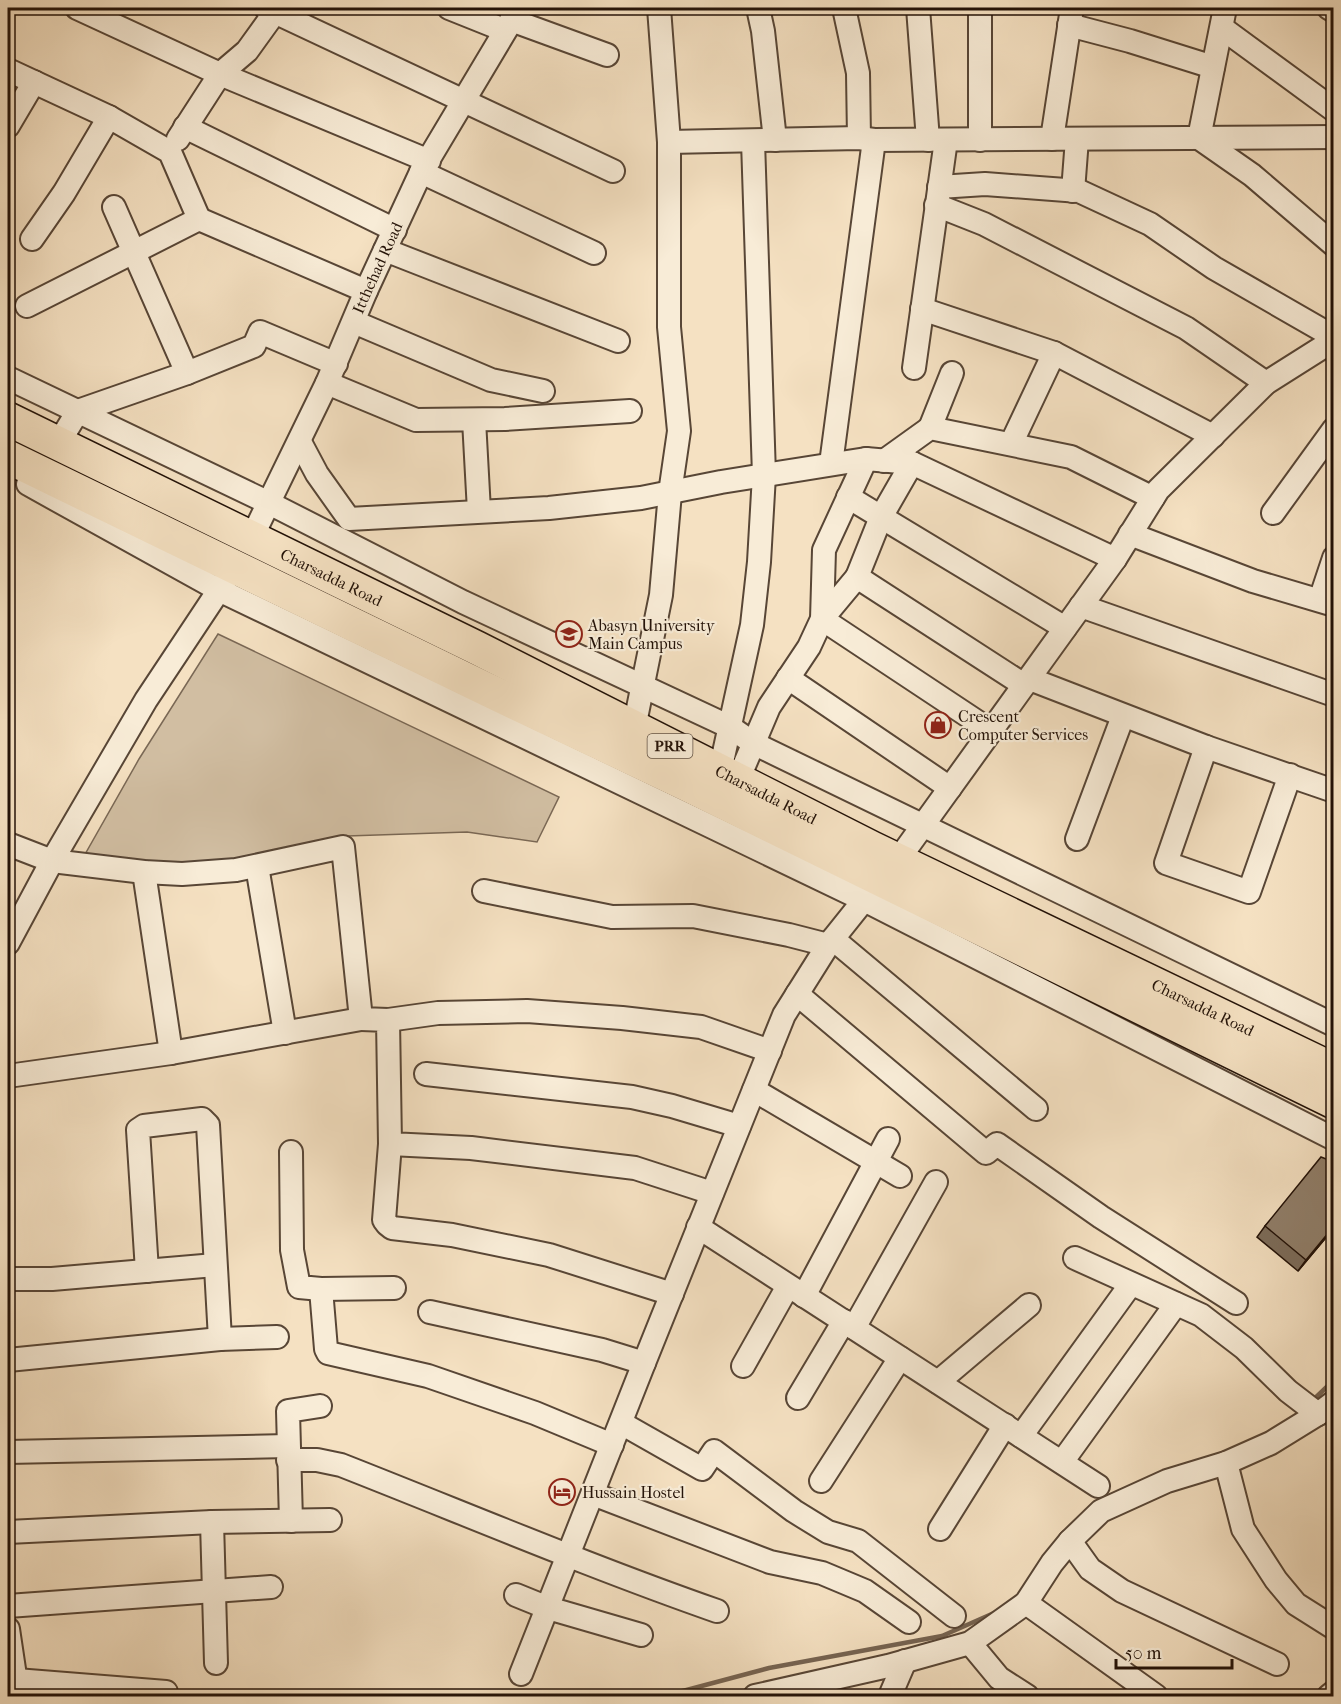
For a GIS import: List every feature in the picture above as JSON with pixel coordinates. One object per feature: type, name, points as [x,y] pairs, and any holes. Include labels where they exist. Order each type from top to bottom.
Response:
[{"type":"highway","name":"Charsadda Road","points":[[8,419],[252,537],[729,776],[881,880],[1334,1070]]},
{"type":"highway","name":"Charsadda Road","points":[[8,457],[226,578],[432,663],[1334,1102]]},
{"type":"highway","points":[[432,663],[447,634]]},
{"type":"street","points":[[77,8],[425,166],[594,253]]},
{"type":"street","points":[[449,8],[511,19],[608,55]]},
{"type":"street","points":[[634,728],[662,595],[670,493],[679,431],[669,327],[669,142],[659,8]]},
{"type":"street","points":[[729,776],[730,727],[752,624],[759,562],[764,475],[763,31],[758,8]]},
{"type":"street","points":[[831,464],[866,139],[858,73],[844,8]]},
{"type":"street","points":[[914,368],[938,196],[937,140],[918,8]]},
{"type":"street","points":[[980,140],[981,8]]},
{"type":"street","points":[[1329,8],[1334,11]]},
{"type":"street","points":[[170,152],[220,74],[247,51],[273,9],[613,171]]},
{"type":"street","points":[[1052,139],[1070,16],[1130,41],[1213,67]]},
{"type":"street","points":[[1199,138],[1224,18],[1334,110]]},
{"type":"street","name":"Itthehad Road","points":[[252,537],[332,374],[366,291],[425,166],[511,19]]},
{"type":"street","points":[[8,70],[109,117],[170,152],[199,219],[366,291]]},
{"type":"street","points":[[8,126],[34,82]]},
{"type":"street","points":[[32,239],[64,193],[109,117]]},
{"type":"street","points":[[185,127],[390,240],[618,341]]},
{"type":"street","points":[[669,142],[1332,135]]},
{"type":"street","points":[[1199,138],[1252,175],[1334,245]]},
{"type":"street","points":[[1073,191],[1077,139]]},
{"type":"street","points":[[521,1674],[698,1227],[784,1015],[797,993],[830,942],[922,826],[1027,682],[1115,559],[1158,490],[1266,383],[1334,338],[1214,268],[1150,224],[1079,191],[984,184],[938,196]]},
{"type":"street","points":[[938,196],[984,224],[1186,328],[1266,383]]},
{"type":"street","points":[[114,207],[187,373]]},
{"type":"street","points":[[27,306],[199,219]]},
{"type":"street","points":[[922,309],[1054,353],[1213,436]]},
{"type":"street","points":[[354,322],[491,380],[543,391]]},
{"type":"street","points":[[58,444],[78,411],[187,373],[254,346],[260,332],[416,420],[474,420],[630,411]]},
{"type":"street","points":[[1011,444],[1054,353]]},
{"type":"street","points":[[822,619],[824,550],[848,497],[875,460],[930,428],[952,373]]},
{"type":"street","points":[[8,378],[269,503],[464,602],[730,727],[753,743],[1334,1025]]},
{"type":"street","points":[[474,420],[479,511]]},
{"type":"street","points":[[930,428],[1071,457],[1153,498]]},
{"type":"street","points":[[1274,513],[1332,435]]},
{"type":"street","points":[[300,442],[317,474],[349,519],[572,505],[641,498],[831,464],[875,460],[912,463],[1115,559]]},
{"type":"street","points":[[729,776],[753,743],[769,707],[810,647],[822,619],[857,577],[881,517],[912,463]]},
{"type":"street","points":[[8,474],[226,578],[881,880],[1334,1139]]},
{"type":"street","points":[[848,497],[1065,628]]},
{"type":"street","points":[[1130,534],[1253,581],[1327,603],[1334,558]]},
{"type":"street","points":[[857,577],[1027,682],[1334,791]]},
{"type":"street","points":[[8,943],[52,861],[146,700],[226,578]]},
{"type":"street","points":[[1081,606],[1334,695]]},
{"type":"street","points":[[822,619],[991,731]]},
{"type":"street","points":[[788,678],[950,788]]},
{"type":"street","points":[[1077,839],[1123,716]]},
{"type":"street","points":[[1206,747],[1166,863],[1249,892],[1290,775]]},
{"type":"street","points":[[8,844],[52,861],[182,874],[236,870],[344,847],[361,1019]]},
{"type":"street","points":[[257,866],[285,1033]]},
{"type":"street","points":[[144,872],[171,1053]]},
{"type":"street","points":[[484,891],[612,917],[693,916],[830,942],[1036,1109]]},
{"type":"street","points":[[797,993],[986,1154],[997,1144],[1101,1217],[1236,1303]]},
{"type":"street","points":[[8,1076],[171,1053],[361,1019],[388,1020],[438,1013],[527,1011],[701,1027],[770,1051]]},
{"type":"street","points":[[388,1020],[390,1144],[384,1220],[387,1224],[393,1227],[452,1235],[549,1255],[672,1294]]},
{"type":"street","points":[[426,1074],[632,1097],[739,1126]]},
{"type":"street","points":[[754,1090],[900,1176]]},
{"type":"street","points":[[147,1271],[138,1130],[144,1126],[198,1118],[206,1121],[208,1125],[220,1339]]},
{"type":"street","points":[[743,1366],[796,1291],[888,1139]]},
{"type":"street","points":[[390,1144],[471,1148],[635,1168],[712,1193]]},
{"type":"street","points":[[291,1152],[292,1250],[301,1289],[394,1288]]},
{"type":"street","points":[[798,1398],[849,1324],[936,1182]]},
{"type":"street","points":[[698,1227],[1098,1486]]},
{"type":"street","points":[[755,1696],[905,1661],[970,1642],[1026,1603],[1052,1563],[1070,1541],[1101,1511],[1167,1481],[1226,1463],[1271,1443],[1316,1407],[1201,1316],[1075,1258]]},
{"type":"street","points":[[8,1279],[52,1279],[215,1265]]},
{"type":"street","points":[[940,1529],[1013,1431],[1131,1284]]},
{"type":"street","points":[[321,1289],[328,1353],[428,1376],[535,1413],[612,1445]]},
{"type":"street","points":[[1062,1462],[1176,1304]]},
{"type":"street","points":[[938,1382],[1029,1305]]},
{"type":"street","points":[[430,1312],[602,1350],[644,1363]]},
{"type":"street","points":[[8,1359],[220,1339],[277,1337]]},
{"type":"street","points":[[821,1481],[900,1358]]},
{"type":"street","points":[[291,1521],[288,1411],[320,1406]]},
{"type":"street","points":[[621,1423],[702,1469],[714,1451],[794,1511],[828,1532],[858,1541],[954,1616]]},
{"type":"street","points":[[8,1452],[288,1453],[341,1465],[569,1554],[628,1580],[717,1611]]},
{"type":"street","points":[[1226,1463],[1243,1529],[1270,1571],[1296,1605],[1334,1628]]},
{"type":"street","points":[[593,1494],[770,1563],[822,1573],[865,1591],[909,1622]]},
{"type":"street","points":[[8,1532],[212,1522],[330,1520]]},
{"type":"street","points":[[212,1522],[216,1663]]},
{"type":"street","points":[[1070,1541],[1090,1569],[1122,1591],[1277,1664]]},
{"type":"street","points":[[8,1606],[271,1587]]},
{"type":"street","points":[[516,1595],[548,1608],[641,1635]]},
{"type":"street","points":[[1026,1603],[1156,1696]]},
{"type":"street","points":[[8,1629],[15,1689],[166,1692]]},
{"type":"street","points":[[970,1642],[999,1678],[1027,1696]]},
{"type":"street","points":[[897,1695],[905,1661]]},
{"type":"street","points":[[1329,1696],[1334,1692]]},
{"type":"shaded area","points":[[218,634],[559,797],[537,842],[467,832],[347,836],[232,867],[75,872],[139,759]]},
{"type":"building","points":[[1321,1157],[1334,1162],[1334,1226],[1306,1260],[1265,1226]]},
{"type":"waterway","points":[[1311,1402],[1334,1380]]},
{"type":"waterway","points":[[664,1696],[769,1668],[942,1636],[994,1613]]},
{"type":"place","name":"Abasyn University Main Campus","points":[[569,634]]},
{"type":"place","name":"Crescent Computer Services","points":[[938,725]]},
{"type":"place","name":"Hussain Hostel","points":[[562,1492]]}]
